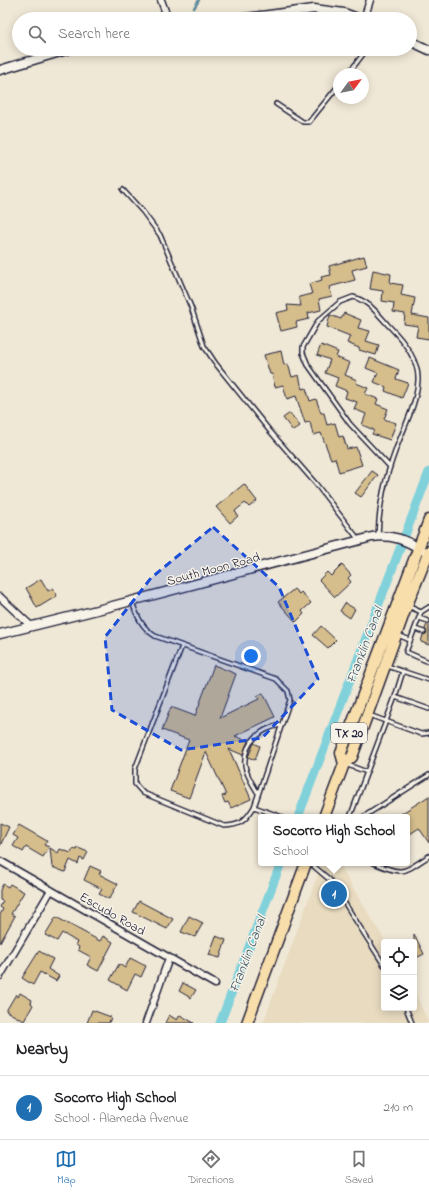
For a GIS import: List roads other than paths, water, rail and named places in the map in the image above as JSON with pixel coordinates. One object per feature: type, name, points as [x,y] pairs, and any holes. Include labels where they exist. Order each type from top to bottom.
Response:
[{"type":"main road","name":"TX 20","points":[[344,764],[341,753],[415,546],[429,520]]},
{"type":"main road","name":"TX 20","points":[[325,814],[344,764],[352,757],[407,605],[429,554]]},
{"type":"main road","points":[[246,1023],[305,866]]},
{"type":"street","points":[[161,0],[165,12]]},
{"type":"street","points":[[366,12],[370,0]]},
{"type":"street","points":[[291,12],[314,9],[336,12]]},
{"type":"street","points":[[417,44],[429,50]]},
{"type":"street","points":[[0,70],[47,56]]},
{"type":"street","name":"South Moon Road","points":[[0,634],[378,536],[395,537],[429,554]]},
{"type":"street","points":[[0,597],[31,626]]},
{"type":"street","name":"Escudo Road","points":[[0,861],[215,984]]},
{"type":"street","points":[[0,976],[51,890]]},
{"type":"street","points":[[146,1023],[169,958]]},
{"type":"lane","points":[[353,68],[362,56]]},
{"type":"lane","points":[[276,104],[303,122],[309,122],[333,92]]},
{"type":"lane","points":[[123,190],[143,212],[160,235],[191,307],[204,346],[216,364],[269,430],[316,484],[359,540]]},
{"type":"lane","points":[[378,536],[379,509],[390,467],[415,400],[418,379],[414,361],[396,333],[370,305],[353,297],[340,302],[318,321],[303,347],[303,353],[308,364],[350,424],[390,467]]},
{"type":"lane","points":[[132,601],[137,616],[147,631],[155,636],[276,679],[284,685],[288,691],[290,700],[254,807],[248,817],[241,823],[234,826],[224,826],[143,792],[135,784],[136,770],[182,646]]},
{"type":"lane","points":[[407,605],[421,612]]},
{"type":"lane","points":[[429,607],[421,612],[406,652],[429,661]]},
{"type":"lane","points":[[419,618],[428,621]]},
{"type":"lane","points":[[415,629],[424,632]]},
{"type":"lane","points":[[396,635],[410,640]]},
{"type":"lane","points":[[385,666],[429,680]]},
{"type":"lane","points":[[351,814],[387,721],[403,671]]},
{"type":"lane","points":[[395,697],[429,709]]},
{"type":"lane","points":[[368,715],[421,734],[429,733]]},
{"type":"lane","points":[[258,793],[247,772],[245,757],[253,738],[271,727],[281,725]]},
{"type":"lane","points":[[344,764],[367,772]]},
{"type":"lane","points":[[368,814],[429,775]]},
{"type":"lane","points":[[254,807],[274,814]]},
{"type":"lane","points":[[381,866],[394,872],[406,871],[429,856]]},
{"type":"lane","points":[[314,866],[330,880],[381,960]]},
{"type":"lane","points":[[407,1011],[412,1023]]},
{"type":"waterway","points":[[194,8],[199,0]]},
{"type":"waterway","name":"Franklin Canal","points":[[299,814],[429,472]]},
{"type":"waterway","name":"Franklin Canal","points":[[220,1023],[280,866]]},
{"type":"place","name":"Socorro High School","points":[[334,894]]}]
